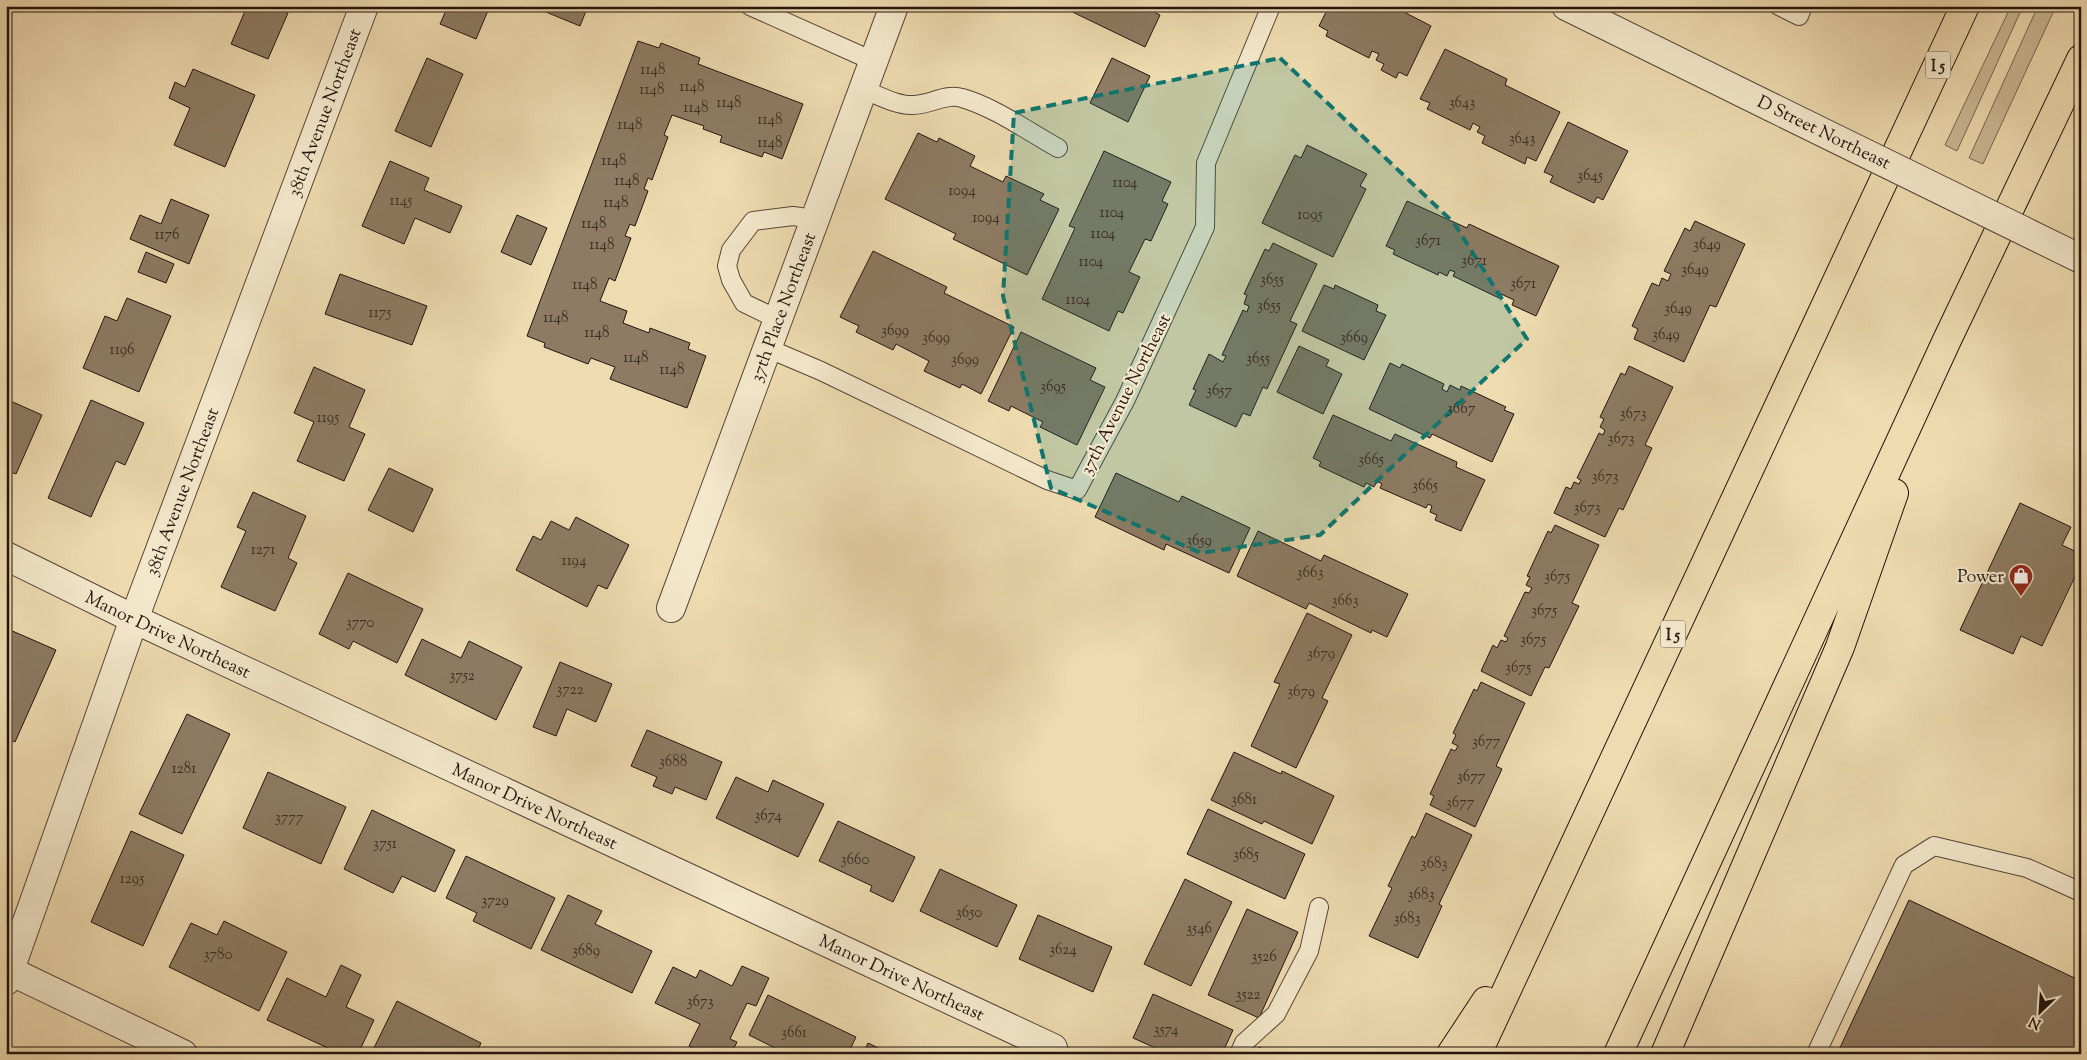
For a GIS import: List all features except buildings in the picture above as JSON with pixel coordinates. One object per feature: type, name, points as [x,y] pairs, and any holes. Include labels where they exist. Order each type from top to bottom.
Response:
[{"type":"highway","name":"I 5","points":[[1477,1054],[1965,6]]},
{"type":"highway","points":[[1618,1054],[1948,340],[2081,59]]},
{"type":"highway","points":[[1665,1054],[1840,647],[1948,340]]},
{"type":"highway","points":[[1451,1054],[1537,925]]},
{"type":"street","name":"38th Avenue Northeast","points":[[8,974],[134,619],[364,6]]},
{"type":"street","name":"37th Place Northeast","points":[[671,608],[894,6]]},
{"type":"street","name":"D Street Northeast","points":[[1566,6],[2081,259]]},
{"type":"street","name":"Manor Drive Northeast","points":[[6,556],[134,619],[1058,1051]]},
{"type":"street","points":[[8,974],[183,1054]]},
{"type":"lane","points":[[750,6],[873,61]]},
{"type":"lane","name":"37th Avenue Northeast","points":[[767,348],[830,375],[1047,480],[1077,490],[1144,362],[1206,227],[1206,163],[1271,6]]},
{"type":"lane","points":[[1779,6],[1799,16],[1803,6]]},
{"type":"lane","points":[[862,89],[913,106],[944,98],[961,98],[990,110],[1058,148]]},
{"type":"lane","points":[[777,319],[744,303],[731,280],[727,266],[731,250],[753,221],[793,216],[814,219]]},
{"type":"lane","points":[[1816,1054],[1904,865],[1934,846],[2027,868],[2081,892]]},
{"type":"lane","points":[[1239,1054],[1244,1043],[1276,1014],[1309,951],[1319,907]]},
{"type":"highlighted area","points":[[1280,58],[1454,223],[1527,339],[1320,535],[1201,553],[1051,488],[1003,296],[1014,113]]},
{"type":"shaded area","points":[[2011,6],[2023,6],[1957,151],[1945,145]]},
{"type":"shaded area","points":[[2038,6],[2056,6],[1983,164],[1969,158]]},
{"type":"place","name":"Power","points":[[2021,597]]}]
